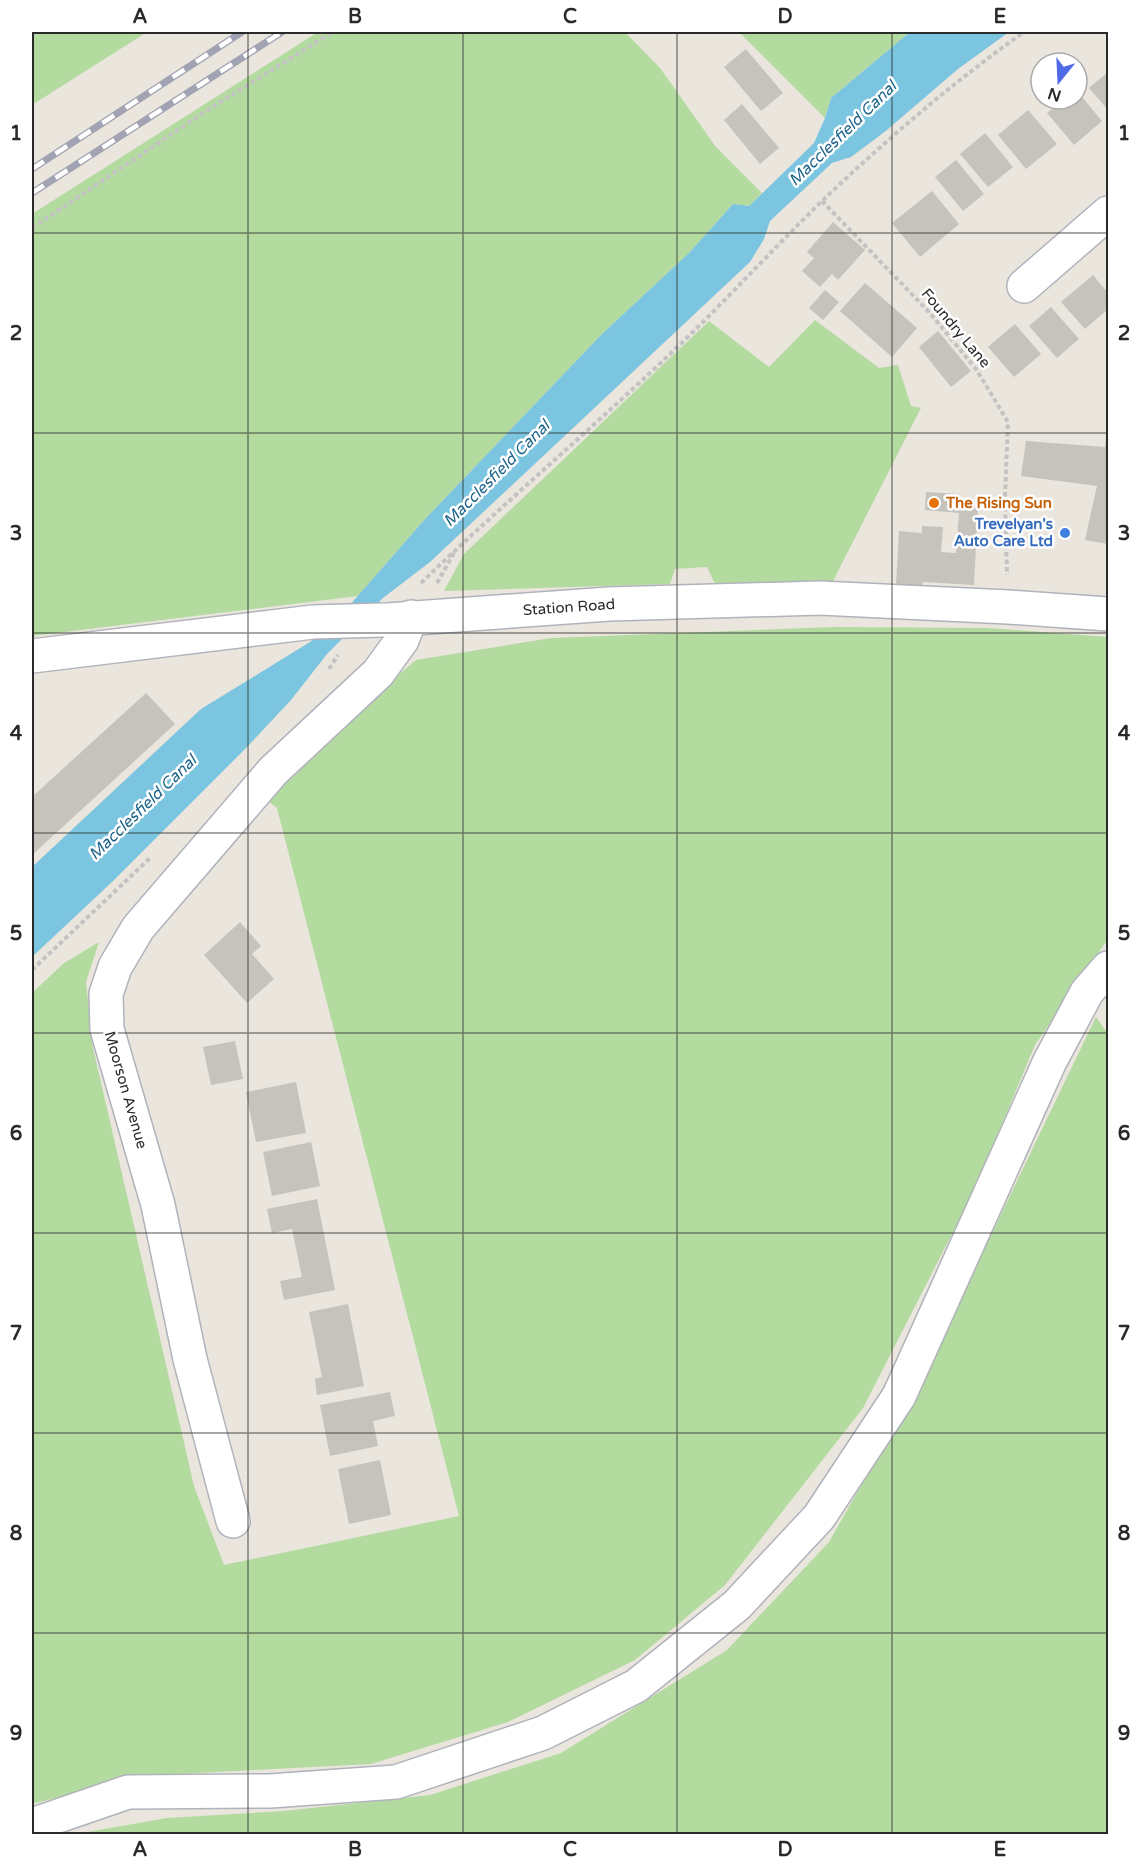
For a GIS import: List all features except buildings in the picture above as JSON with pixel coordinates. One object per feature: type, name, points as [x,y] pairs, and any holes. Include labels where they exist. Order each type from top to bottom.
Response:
[{"type":"street","points":[[1024,286],[1108,213]]},
{"type":"street","name":"Station Road","points":[[32,656],[417,610],[820,598],[1108,614]]},
{"type":"street","name":"Moorson Avenue","points":[[233,1521],[190,1359],[158,1205],[108,1029],[106,994],[115,967],[138,928],[273,771],[378,673],[402,640],[417,610]]},
{"type":"street","points":[[32,1825],[128,1792],[270,1791],[396,1782],[543,1733],[636,1686],[737,1605],[819,1517],[899,1396],[1050,1061],[1087,992],[1108,968]]},
{"type":"path","points":[[32,228],[208,109],[333,32]]},
{"type":"path","points":[[417,610],[458,547],[654,369],[822,201],[909,120],[1023,32]]},
{"type":"path","name":"Foundry Lane","points":[[822,201],[936,320],[976,369],[1008,423],[1005,497],[1008,607]]},
{"type":"green space","points":[[32,32],[147,32],[32,105]]},
{"type":"green space","points":[[318,32],[625,32],[660,68],[716,147],[762,193],[749,206],[733,204],[690,252],[602,334],[426,518],[358,596],[32,636],[32,214]]},
{"type":"green space","points":[[739,32],[910,32],[831,98],[825,118]]},
{"type":"green space","points":[[815,320],[879,368],[898,365],[911,406],[921,408],[831,585],[715,584],[707,567],[675,569],[670,584],[444,591],[464,554],[709,321],[769,367]]},
{"type":"green space","points":[[834,627],[989,628],[1108,637],[1108,939],[1035,1045],[974,1191],[863,1408],[725,1585],[635,1660],[508,1722],[371,1764],[139,1776],[32,1804],[32,993],[64,963],[99,942],[86,982],[93,1048],[194,1486],[224,1565],[459,1516],[277,808],[267,800],[357,711],[416,660],[551,638]]},
{"type":"green space","points":[[1096,1017],[1108,1034],[1108,1834],[76,1834],[167,1818],[284,1811],[430,1795],[561,1753],[727,1650],[829,1542],[924,1374]]},
{"type":"water","name":"Macclesfield Canal","points":[[910,32],[1009,32],[958,69],[887,130],[851,157],[832,163],[770,221],[764,239],[750,262],[430,562],[383,598],[327,654],[291,700],[248,746],[112,882],[32,957],[32,867],[201,709],[310,642],[335,622],[426,518],[602,334],[690,252],[733,204],[749,206],[814,143],[831,98]]},
{"type":"railway","points":[[32,169],[242,32]]},
{"type":"railway","points":[[32,193],[282,32]]},
{"type":"place","name":"The Rising Sun","points":[[934,503]]},
{"type":"place","name":"Trevelyan's Auto Care Ltd","points":[[1065,533]]}]
